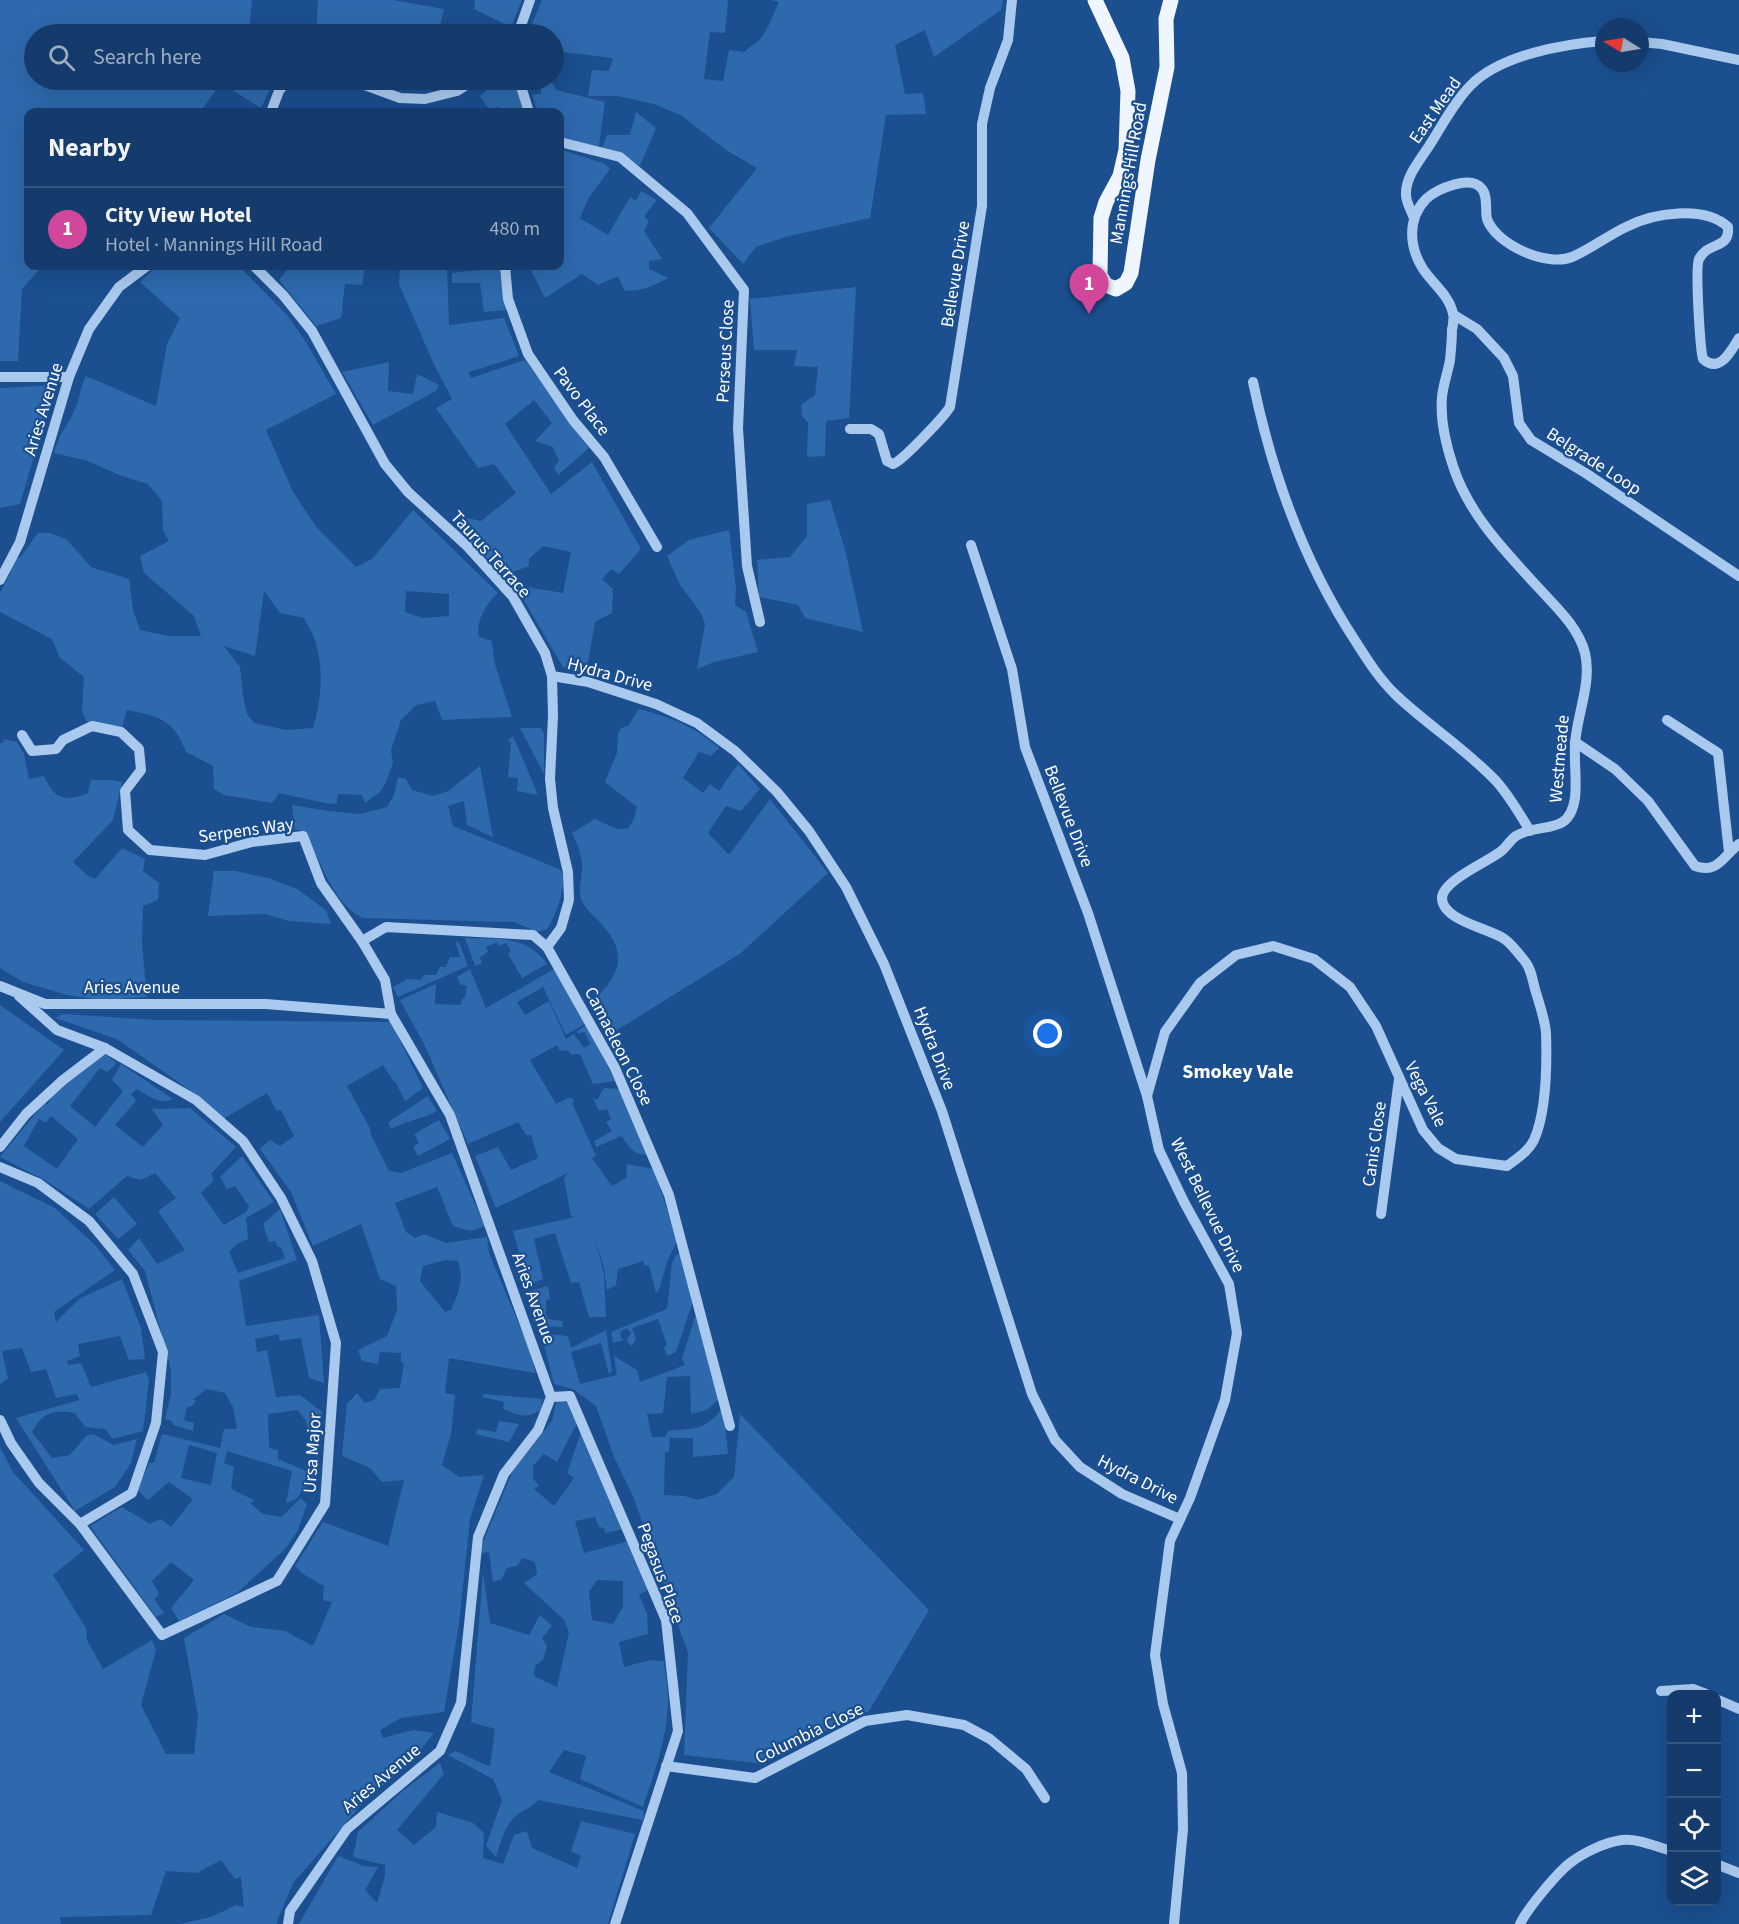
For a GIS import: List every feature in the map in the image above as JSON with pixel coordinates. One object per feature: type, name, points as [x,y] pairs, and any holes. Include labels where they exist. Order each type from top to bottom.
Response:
[{"type":"main road","name":"Mannings Hill Road","points":[[1095,0],[1122,57],[1128,91],[1126,150],[1120,176],[1106,202],[1101,218],[1100,275],[1106,285],[1116,289],[1126,283],[1131,273],[1148,160],[1167,67],[1166,19],[1171,0]]},
{"type":"street","points":[[522,24],[530,0]]},
{"type":"street","name":"Bellevue Drive","points":[[850,429],[871,429],[879,434],[887,461],[893,464],[900,462],[906,453],[940,422],[950,407],[982,206],[982,124],[990,88],[1008,40],[1012,0]]},
{"type":"street","name":"East Mead","points":[[1413,216],[1405,196],[1409,179],[1471,84],[1500,66],[1528,54],[1595,42]]},
{"type":"street","points":[[1649,43],[1739,60]]},
{"type":"street","points":[[273,108],[280,90]]},
{"type":"street","points":[[378,90],[400,98],[425,99],[459,90]]},
{"type":"street","points":[[522,90],[528,108]]},
{"type":"street","name":"Perseus Close","points":[[564,143],[620,157],[687,213],[744,290],[738,428],[747,566],[760,622]]},
{"type":"street","points":[[1454,315],[1448,300],[1423,268],[1414,251],[1413,216],[1430,196],[1446,187],[1461,184],[1475,185],[1480,186],[1485,194],[1487,218],[1492,230],[1528,254],[1541,259],[1564,260],[1575,256],[1626,226],[1638,222],[1686,213],[1713,217],[1728,227],[1729,235],[1726,240],[1706,250],[1697,265],[1703,359],[1709,364],[1722,362],[1739,338]]},
{"type":"street","name":"Aries Avenue","points":[[0,580],[20,542],[69,377],[89,329],[119,287],[142,270]]},
{"type":"street","name":"Taurus Terrace","points":[[258,270],[312,331],[385,464],[408,492],[466,544],[513,597],[544,653],[552,676],[550,779],[553,808],[568,872],[569,900],[561,928],[547,947]]},
{"type":"street","name":"Pavo Place","points":[[505,270],[508,299],[528,354],[573,420],[604,457],[657,547]]},
{"type":"street","name":"Belgrade Loop","points":[[1454,315],[1477,328],[1504,358],[1514,376],[1519,423],[1531,440],[1587,474],[1739,576]]},
{"type":"street","name":"Westmeade","points":[[1254,382],[1263,430],[1286,501],[1318,578],[1377,674],[1397,696],[1496,781],[1515,805],[1530,831],[1561,825],[1571,813],[1575,797],[1575,742],[1587,672],[1584,650],[1569,621],[1503,548],[1469,505],[1453,466],[1444,428],[1442,397],[1450,358],[1454,315]]},
{"type":"street","points":[[0,376],[69,377]]},
{"type":"street","name":"Bellevue Drive","points":[[971,545],[1012,669],[1026,747],[1088,913],[1147,1096]]},
{"type":"street","name":"Hydra Drive","points":[[552,676],[588,682],[656,704],[697,723],[735,751],[777,792],[809,831],[846,887],[884,964],[942,1111],[1032,1394],[1055,1440],[1088,1473],[1122,1494],[1180,1519]]},
{"type":"street","points":[[1667,720],[1719,753],[1729,852]]},
{"type":"street","name":"Serpens Way","points":[[21,735],[32,751],[56,749],[63,740],[92,726],[121,732],[139,749],[141,770],[125,791],[128,830],[150,850],[205,855],[252,842],[303,836],[321,883],[362,941]]},
{"type":"street","points":[[1575,742],[1615,769],[1648,801],[1695,866],[1705,870],[1713,868],[1739,844]]},
{"type":"street","name":"Vega Vale","points":[[1147,1096],[1165,1032],[1200,983],[1236,955],[1273,946],[1314,959],[1350,987],[1376,1026],[1423,1130],[1438,1148],[1456,1159],[1507,1166],[1528,1150],[1544,1111],[1546,1030],[1529,966],[1505,939],[1447,912],[1441,900],[1443,891],[1450,882],[1505,849],[1514,837],[1530,831]]},
{"type":"street","points":[[391,1014],[386,980],[362,941],[386,927],[533,935],[547,947]]},
{"type":"street","name":"Camaeleon Close","points":[[547,947],[615,1068],[669,1195],[730,1426]]},
{"type":"street","name":"Aries Avenue","points":[[0,986],[45,1004],[266,1004],[391,1014],[450,1115],[551,1397],[538,1430],[504,1474],[478,1538],[461,1703],[440,1750],[347,1829],[290,1911],[288,1924]]},
{"type":"street","name":"Ursa Major","points":[[0,1420],[11,1443],[39,1483],[80,1524],[162,1635],[277,1581],[325,1504],[336,1343],[312,1261],[281,1198],[243,1141],[196,1100],[105,1048],[57,1030],[12,991]]},
{"type":"street","points":[[0,1147],[26,1114],[63,1080],[105,1048]]},
{"type":"street","name":"Canis Close","points":[[1382,1214],[1400,1079]]},
{"type":"street","name":"West Bellevue Drive","points":[[1147,1096],[1159,1150],[1184,1202],[1229,1284],[1237,1333],[1225,1400],[1190,1498],[1170,1540],[1155,1655],[1163,1704],[1182,1773],[1183,1829],[1174,1924]]},
{"type":"street","points":[[0,1167],[38,1183],[89,1221],[133,1274],[163,1352],[156,1423],[132,1493],[80,1524]]},
{"type":"street","name":"Pegasus Place","points":[[551,1397],[570,1396],[666,1620],[678,1731],[615,1924]]},
{"type":"street","points":[[1677,1690],[1695,1690]]},
{"type":"street","points":[[1661,1691],[1667,1691]]},
{"type":"street","points":[[1721,1701],[1739,1708]]},
{"type":"street","name":"Columbia Close","points":[[666,1766],[754,1778],[865,1720],[907,1715],[964,1725],[990,1739],[1026,1769],[1045,1798]]},
{"type":"street","points":[[1520,1924],[1540,1895],[1570,1863],[1603,1845],[1622,1840],[1641,1842],[1667,1850]]},
{"type":"street","points":[[1721,1866],[1739,1873]]},
{"type":"shaded area","points":[[0,0],[252,0],[250,24],[24,24],[24,90],[216,90],[203,108],[24,108],[24,270],[39,270],[22,289],[18,361],[0,361]]},
{"type":"shaded area","points":[[318,0],[393,0],[444,9],[440,24],[317,24]]},
{"type":"shaded area","points":[[475,0],[522,0],[512,24],[505,24],[474,9]]},
{"type":"shaded area","points":[[542,0],[728,0],[725,33],[710,32],[704,79],[723,81],[729,50],[745,52],[766,31],[779,2],[770,0],[1003,0],[1001,10],[934,57],[925,30],[895,45],[905,94],[923,93],[926,114],[886,115],[870,218],[785,237],[756,247],[743,264],[709,228],[757,168],[726,150],[682,116],[654,104],[617,96],[588,96],[592,70],[609,71],[613,58],[564,52],[564,24],[532,24]]},
{"type":"shaded area","points":[[232,90],[269,90],[261,108]]},
{"type":"shaded area","points":[[487,90],[518,90],[525,108],[500,108],[498,106],[488,108],[480,96]]},
{"type":"shaded area","points":[[541,90],[556,90],[605,102],[599,146],[564,140],[564,108],[536,108],[532,94],[541,94]]},
{"type":"shaded area","points":[[636,112],[656,128],[640,166],[622,153],[602,148],[607,135],[630,135]]},
{"type":"shaded area","points":[[564,150],[605,164],[610,169],[588,199],[580,218],[608,235],[630,197],[636,201],[641,191],[657,200],[644,216],[649,221],[644,231],[662,259],[649,261],[649,269],[668,278],[647,288],[630,291],[624,290],[618,276],[598,285],[582,274],[545,298],[531,270],[564,270]]},
{"type":"shaded area","points":[[153,270],[243,270],[288,316],[336,394],[266,430],[293,492],[317,528],[356,567],[372,559],[413,510],[498,593],[483,613],[478,631],[479,637],[492,641],[494,661],[512,717],[442,720],[435,701],[416,705],[401,720],[391,750],[393,763],[380,792],[365,803],[362,795],[338,794],[337,803],[330,804],[279,793],[272,803],[224,795],[214,789],[213,766],[186,752],[176,732],[170,726],[148,714],[127,710],[122,727],[86,721],[82,710],[84,677],[60,658],[52,639],[0,612],[0,593],[11,572],[13,556],[20,558],[38,533],[50,533],[66,539],[91,567],[129,579],[133,610],[140,630],[169,636],[201,636],[194,616],[144,573],[140,556],[169,541],[163,530],[162,501],[148,484],[119,475],[88,461],[54,453],[58,440],[75,409],[86,376],[156,406],[167,344],[180,318],[140,282]],"holes":[[[264,591],[280,613],[304,618],[315,641],[320,665],[320,686],[313,728],[286,730],[254,723],[247,714],[240,667],[224,646],[255,656]],[[406,591],[449,594],[449,616],[422,618],[405,612]]]},
{"type":"shaded area","points":[[287,270],[364,270],[362,285],[345,284],[341,318],[316,326],[279,280]]},
{"type":"shaded area","points":[[400,270],[447,270],[449,325],[504,318],[519,356],[469,372],[471,378],[525,360],[589,448],[558,475],[554,467],[559,461],[553,447],[535,441],[552,423],[534,400],[505,424],[551,494],[592,462],[641,549],[619,574],[611,569],[602,579],[613,589],[612,613],[595,622],[586,674],[563,667],[515,585],[563,593],[571,552],[543,546],[529,559],[529,566],[504,575],[456,528],[467,518],[481,521],[516,493],[494,464],[478,468],[436,408],[452,399],[432,360],[399,284]]},
{"type":"shaded area","points":[[501,270],[507,310],[484,312],[480,283],[452,283],[452,273]]},
{"type":"shaded area","points":[[856,287],[849,418],[826,421],[825,456],[807,457],[808,423],[802,416],[801,405],[815,395],[818,367],[794,366],[797,350],[754,350],[750,299]]},
{"type":"shaded area","points":[[389,362],[388,391],[413,394],[417,374],[439,385],[436,391],[373,425],[342,372]]},
{"type":"shaded area","points":[[55,385],[20,504],[0,508],[0,388]]},
{"type":"shaded area","points":[[830,500],[846,553],[863,632],[805,618],[798,605],[759,597],[757,560],[790,557],[807,536],[807,504]]},
{"type":"shaded area","points":[[729,530],[736,587],[735,605],[746,612],[758,652],[714,662],[697,669],[705,624],[701,613],[680,585],[667,556],[689,540]]},
{"type":"shaded area","points":[[639,709],[682,723],[719,748],[711,756],[699,752],[683,778],[703,793],[710,784],[719,791],[738,764],[760,789],[741,811],[726,806],[708,833],[729,855],[770,799],[828,873],[741,953],[614,1032],[593,1001],[603,991],[615,972],[618,954],[609,934],[587,910],[582,901],[580,889],[582,860],[572,833],[595,819],[617,829],[628,828],[634,819],[637,807],[605,782],[617,753],[618,734],[621,728],[628,726]]},
{"type":"shaded area","points":[[520,728],[541,728],[544,733],[544,774]]},
{"type":"shaded area","points":[[513,736],[538,795],[517,791],[518,778],[508,777],[511,743],[508,741]]},
{"type":"shaded area","points":[[2,739],[17,742],[24,754],[29,779],[44,776],[52,790],[61,797],[73,798],[88,793],[91,780],[122,782],[113,820],[73,862],[88,876],[95,879],[122,848],[145,859],[143,871],[159,883],[158,900],[143,906],[142,946],[147,997],[102,1000],[67,995],[23,982],[0,968],[0,743],[5,742]]},
{"type":"shaded area","points":[[480,766],[493,837],[467,825],[464,801],[448,806],[453,826],[559,869],[564,875],[562,890],[557,910],[547,929],[537,932],[514,922],[363,918],[351,911],[342,901],[308,841],[300,830],[295,830],[292,805],[360,814],[387,807],[394,795],[398,777],[406,779],[412,790],[433,796],[448,791]]},
{"type":"shaded area","points":[[214,871],[236,871],[268,878],[297,889],[326,910],[331,924],[289,921],[265,914],[208,916]]},
{"type":"shaded area","points":[[465,938],[499,939],[520,943],[539,955],[547,964],[522,978],[508,954],[511,951],[506,943],[499,946],[497,942],[486,947],[488,952],[480,957],[482,963],[475,966]]},
{"type":"shaded area","points":[[458,940],[468,966],[398,997],[393,987],[408,979],[421,980],[424,975],[436,975],[440,967],[446,967],[450,957],[460,957],[456,943]]},
{"type":"shaded area","points":[[470,969],[486,1008],[554,969],[586,1023],[566,1035],[543,987],[517,1002],[525,1015],[549,1001],[566,1039],[574,1034],[584,1048],[590,1044],[585,1032],[578,1034],[577,1031],[586,1025],[615,1081],[593,1084],[580,1054],[572,1055],[567,1050],[560,1051],[557,1045],[530,1060],[556,1104],[570,1097],[575,1101],[572,1103],[596,1156],[592,1158],[612,1186],[626,1178],[627,1164],[654,1169],[677,1241],[656,1293],[649,1265],[645,1266],[643,1261],[618,1269],[616,1285],[607,1290],[604,1268],[595,1238],[604,1274],[606,1317],[589,1317],[579,1282],[571,1283],[555,1233],[534,1239],[543,1279],[528,1285],[513,1231],[575,1217],[571,1216],[564,1179],[568,1173],[496,1208],[475,1156],[498,1147],[511,1170],[538,1158],[531,1135],[526,1135],[518,1122],[468,1144],[424,1044],[400,1000],[436,984],[435,1004],[461,1005],[467,986],[460,984],[457,977]]},
{"type":"shaded area","points":[[0,1005],[64,1050],[0,1122]]},
{"type":"shaded area","points":[[63,1014],[156,1020],[391,1022],[423,1088],[405,1101],[383,1065],[347,1086],[370,1128],[371,1135],[389,1171],[401,1173],[452,1153],[485,1226],[470,1231],[453,1226],[437,1187],[395,1203],[406,1232],[415,1238],[424,1234],[446,1243],[487,1237],[489,1253],[531,1353],[535,1373],[449,1358],[445,1393],[455,1395],[451,1434],[442,1465],[459,1477],[484,1475],[470,1519],[459,1624],[444,1712],[401,1718],[380,1730],[383,1738],[413,1730],[434,1733],[415,1757],[363,1803],[293,1883],[276,1924],[180,1924],[211,1917],[236,1905],[244,1907],[241,1877],[235,1879],[221,1860],[197,1873],[166,1871],[151,1915],[60,1917],[61,1924],[0,1924],[0,1447],[13,1472],[84,1550],[53,1575],[86,1628],[87,1640],[103,1669],[152,1640],[156,1650],[141,1705],[166,1754],[194,1754],[198,1716],[184,1638],[224,1614],[251,1627],[285,1631],[313,1646],[332,1602],[323,1600],[324,1586],[303,1574],[295,1566],[323,1522],[388,1546],[404,1480],[382,1482],[370,1468],[342,1456],[347,1404],[357,1393],[365,1403],[374,1400],[380,1389],[400,1388],[404,1363],[401,1362],[401,1353],[380,1352],[378,1364],[362,1361],[358,1350],[387,1336],[397,1310],[396,1286],[380,1279],[361,1224],[313,1246],[291,1192],[260,1149],[270,1140],[280,1146],[294,1136],[281,1110],[277,1111],[267,1093],[223,1119],[191,1091],[117,1039],[55,1018]],"holes":[[[446,1260],[458,1261],[461,1274],[458,1292],[451,1310],[445,1312],[420,1281],[423,1266]]]},
{"type":"shaded area","points":[[103,1053],[117,1063],[107,1072],[100,1068],[70,1106],[95,1127],[123,1091],[112,1080],[121,1064],[173,1099],[159,1100],[137,1089],[131,1094],[136,1101],[115,1125],[143,1147],[163,1125],[152,1109],[190,1108],[236,1147],[211,1174],[214,1180],[201,1193],[224,1225],[246,1212],[249,1206],[235,1186],[227,1189],[220,1177],[242,1156],[274,1202],[246,1218],[248,1239],[237,1244],[229,1252],[238,1273],[285,1258],[281,1247],[278,1247],[275,1241],[269,1242],[263,1224],[280,1209],[297,1260],[239,1281],[246,1326],[319,1315],[324,1383],[309,1378],[301,1338],[280,1341],[278,1334],[255,1339],[257,1352],[267,1350],[276,1397],[300,1395],[322,1412],[320,1430],[308,1429],[306,1421],[298,1410],[268,1414],[269,1448],[278,1450],[278,1459],[315,1475],[296,1499],[286,1503],[292,1471],[227,1451],[224,1463],[234,1467],[231,1489],[254,1500],[251,1504],[263,1514],[281,1517],[301,1498],[307,1504],[298,1530],[286,1548],[237,1593],[179,1621],[171,1608],[194,1580],[171,1562],[152,1581],[159,1594],[154,1599],[164,1613],[156,1617],[90,1526],[122,1507],[150,1524],[161,1519],[171,1527],[193,1499],[169,1482],[148,1500],[137,1490],[149,1463],[154,1463],[162,1434],[220,1448],[224,1429],[237,1429],[233,1407],[225,1393],[206,1389],[193,1400],[196,1401],[192,1406],[187,1407],[184,1420],[194,1423],[193,1431],[173,1425],[172,1421],[165,1419],[171,1394],[171,1370],[145,1271],[128,1250],[139,1238],[157,1264],[185,1250],[158,1211],[176,1198],[155,1173],[141,1180],[127,1176],[89,1209],[48,1182],[0,1157],[44,1103],[48,1104],[53,1093]],"holes":[[[51,1116],[78,1139],[57,1169],[24,1146],[39,1119],[46,1123]],[[189,1445],[217,1453],[211,1485],[181,1478]]]},
{"type":"shaded area","points":[[604,1088],[619,1089],[647,1155],[635,1152],[621,1136],[596,1147],[594,1141],[612,1131],[606,1122],[611,1119],[607,1109],[599,1111],[593,1098],[597,1100]]},
{"type":"shaded area","points":[[428,1096],[437,1111],[391,1129],[388,1122]]},
{"type":"shaded area","points":[[439,1120],[450,1139],[418,1156],[413,1147],[419,1143],[414,1134]]},
{"type":"shaded area","points":[[0,1181],[55,1208],[96,1246],[115,1270],[54,1312],[56,1322],[79,1299],[122,1279],[141,1328],[145,1359],[129,1360],[120,1336],[78,1344],[80,1356],[67,1361],[68,1365],[81,1363],[91,1387],[146,1372],[149,1380],[143,1431],[113,1439],[105,1429],[85,1427],[75,1413],[55,1412],[45,1416],[32,1432],[52,1458],[70,1455],[86,1436],[93,1434],[114,1445],[137,1439],[131,1463],[115,1487],[75,1511],[16,1418],[79,1400],[77,1394],[56,1398],[46,1369],[31,1372],[22,1348],[2,1351],[8,1379],[0,1384]]},
{"type":"shaded area","points":[[114,1197],[137,1224],[118,1239],[95,1214]]},
{"type":"shaded area","points":[[682,1253],[694,1298],[676,1352],[667,1356],[664,1347],[667,1345],[658,1319],[632,1328],[636,1339],[632,1346],[626,1341],[631,1334],[626,1328],[620,1333],[624,1340],[613,1343],[611,1332],[667,1309],[672,1263],[676,1255]]},
{"type":"shaded area","points":[[548,1286],[550,1299],[546,1300],[546,1314],[548,1319],[562,1321],[563,1327],[539,1326],[529,1291]]},
{"type":"shaded area","points":[[696,1313],[719,1399],[707,1410],[691,1414],[690,1376],[667,1377],[663,1413],[647,1414],[652,1437],[665,1437],[668,1431],[699,1427],[717,1415],[723,1407],[728,1454],[693,1457],[693,1438],[670,1438],[669,1452],[665,1453],[664,1495],[685,1496],[697,1500],[717,1494],[734,1477],[740,1414],[929,1610],[869,1711],[757,1763],[684,1755],[688,1653],[633,1496],[614,1457],[596,1406],[573,1389],[554,1384],[541,1333],[568,1336],[571,1348],[606,1330],[612,1372],[609,1374],[601,1343],[571,1352],[580,1384],[617,1375],[614,1356],[637,1370],[640,1382],[685,1365],[682,1359]]},
{"type":"shaded area","points":[[483,1394],[542,1399],[541,1409],[531,1414],[518,1415],[503,1409],[504,1402],[483,1397]]},
{"type":"shaded area","points":[[557,1399],[568,1401],[578,1421],[557,1462],[544,1454],[533,1466],[533,1478],[539,1486],[534,1489],[554,1506],[574,1478],[567,1473],[581,1432],[624,1529],[605,1533],[604,1528],[599,1527],[595,1517],[575,1521],[584,1553],[629,1541],[648,1590],[639,1595],[647,1614],[648,1634],[619,1642],[624,1667],[650,1660],[664,1661],[668,1689],[666,1726],[643,1807],[580,1779],[586,1756],[564,1750],[549,1772],[644,1811],[643,1820],[538,1800],[518,1814],[510,1823],[496,1857],[486,1846],[502,1800],[493,1779],[448,1755],[456,1751],[490,1767],[495,1729],[471,1722],[483,1572],[490,1623],[529,1635],[540,1615],[552,1626],[542,1638],[547,1646],[543,1660],[535,1666],[534,1676],[557,1687],[569,1632],[564,1620],[524,1583],[537,1574],[535,1562],[523,1558],[517,1566],[507,1568],[502,1579],[493,1582],[489,1552],[481,1553],[484,1540],[513,1470],[552,1421]],"holes":[[[597,1580],[623,1581],[623,1606],[613,1624],[592,1620],[589,1592]]]},
{"type":"shaded area","points":[[499,1421],[519,1424],[509,1442],[476,1434],[477,1429],[496,1432]]},
{"type":"shaded area","points":[[440,1763],[444,1774],[397,1830],[414,1845],[436,1827],[437,1812],[473,1823],[484,1833],[483,1858],[503,1864],[514,1835],[527,1831],[532,1848],[577,1868],[581,1856],[571,1851],[581,1821],[635,1834],[608,1924],[299,1924],[338,1856],[364,1866],[378,1867],[365,1890],[377,1903],[385,1876],[385,1865],[353,1857],[358,1832],[405,1789]]},
{"type":"place","name":"City View Hotel","points":[[1089,314]]},
{"type":"district","name":"Smokey Vale","points":[[1238,1071]]}]
